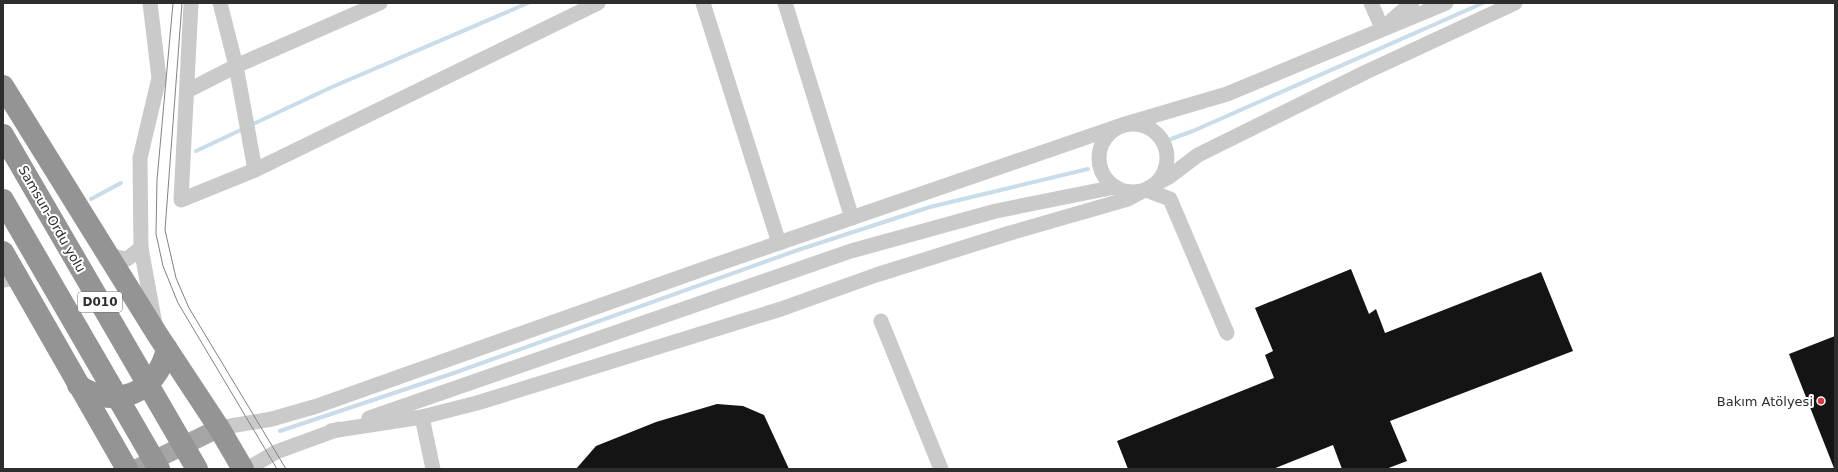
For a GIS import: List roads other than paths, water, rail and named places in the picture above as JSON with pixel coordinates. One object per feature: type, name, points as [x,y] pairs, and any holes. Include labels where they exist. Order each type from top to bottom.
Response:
[{"type":"highway","points":[[3,86],[243,469]]},
{"type":"highway","name":"Samsun-Ordu yolu","points":[[3,136],[197,469]]},
{"type":"highway","name":"D010","points":[[3,200],[159,469]]},
{"type":"highway","points":[[3,252],[10,279],[78,385],[127,469]]},
{"type":"highway","points":[[78,385],[89,392],[102,396],[120,397],[129,395],[147,385],[160,369],[162,341]]},
{"type":"main road","points":[[136,469],[218,428]]},
{"type":"street","points":[[150,3],[159,78],[140,158],[141,248],[162,341]]},
{"type":"street","points":[[191,3],[181,200],[255,170],[598,3]]},
{"type":"street","points":[[220,3],[236,66],[255,170]]},
{"type":"street","points":[[187,91],[236,66],[380,3]]},
{"type":"street","points":[[703,3],[779,243]]},
{"type":"street","points":[[785,3],[852,218]]},
{"type":"street","points":[[1371,3],[1382,28]]},
{"type":"street","points":[[1382,28],[1412,3]]},
{"type":"street","points":[[218,428],[272,419],[316,406],[779,243],[1122,125],[1227,94],[1382,28],[1446,3]]},
{"type":"street","points":[[331,432],[422,417],[485,401],[781,309],[876,275],[1002,235],[1128,200],[1169,178],[1198,155],[1366,72],[1515,3]]},
{"type":"street","points":[[1146,190],[1156,183],[1164,174],[1167,163],[1167,151],[1163,140],[1155,131],[1145,125],[1134,123],[1122,125],[1108,134],[1100,148],[1099,159],[1101,170],[1106,179],[1115,187],[1130,192],[1146,190],[1170,199],[1227,333]]},
{"type":"street","points":[[247,469],[276,452],[331,432],[851,251],[996,211],[1115,187]]},
{"type":"street","points":[[104,249],[116,257],[127,259],[141,248]]},
{"type":"street","points":[[882,321],[941,469]]},
{"type":"street","points":[[422,417],[433,469]]},
{"type":"waterway","points":[[251,125],[332,87],[528,3]]},
{"type":"waterway","points":[[1171,139],[1193,131],[1483,3]]},
{"type":"waterway","points":[[196,151],[245,128]]},
{"type":"waterway","points":[[280,431],[454,373],[798,250],[930,207],[1088,169]]},
{"type":"waterway","points":[[91,199],[121,183]]},
{"type":"tram line","points":[[173,3],[157,180],[156,234],[163,266],[178,303],[277,469]]},
{"type":"tram line","points":[[182,3],[165,230],[176,278],[189,308],[286,469]]},
{"type":"place","name":"Bakım Atölyesi","points":[[1821,401]]}]
